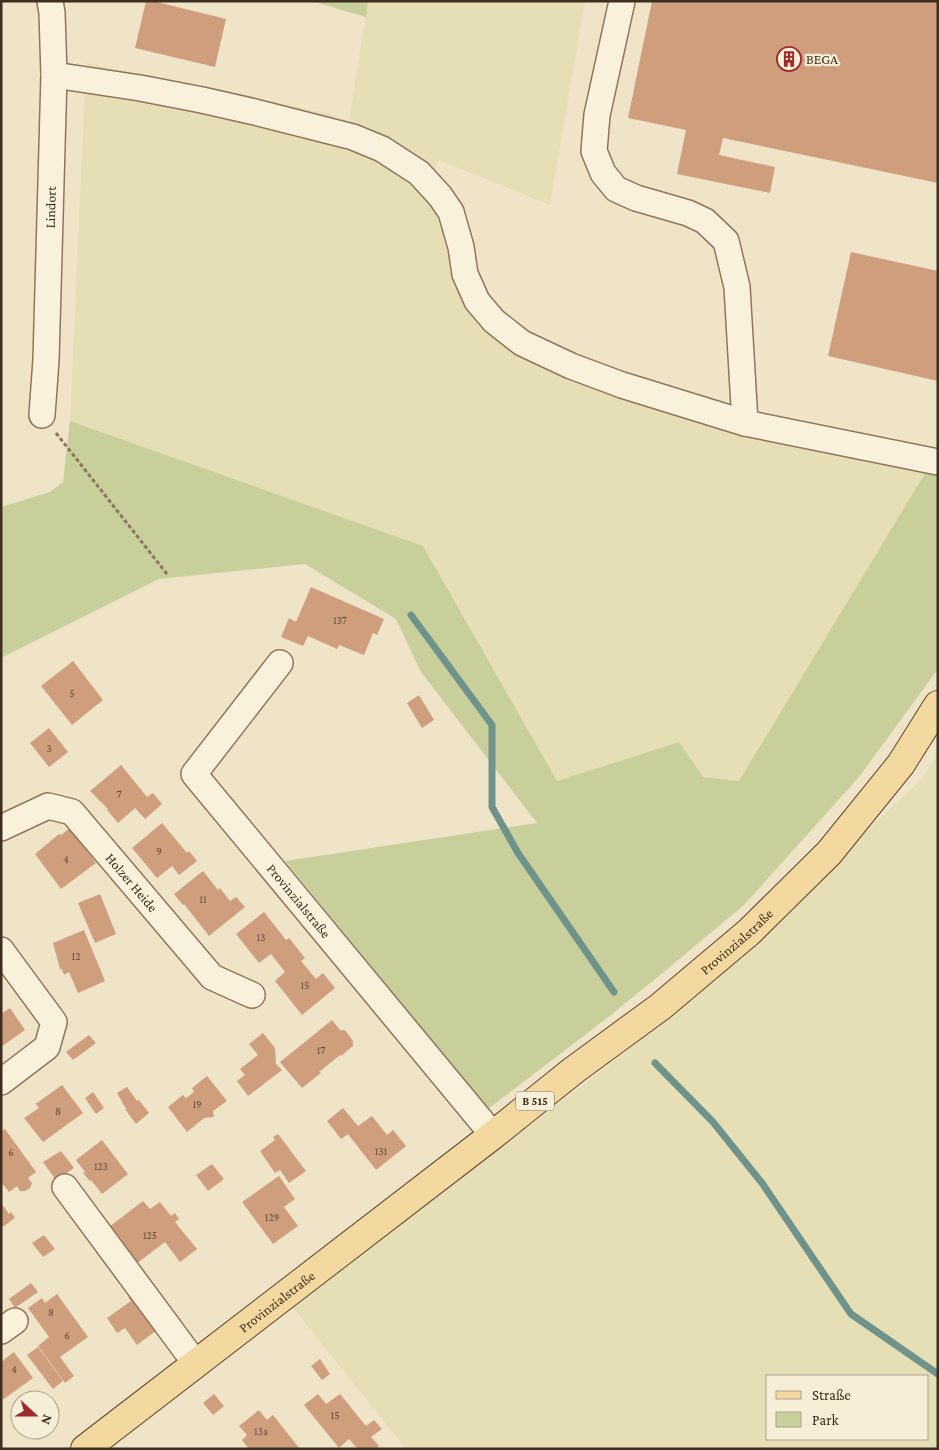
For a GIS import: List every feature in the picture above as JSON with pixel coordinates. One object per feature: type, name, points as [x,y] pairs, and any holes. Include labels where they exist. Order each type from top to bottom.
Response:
[{"type":"main road","name":"Provinzialstraße","points":[[85,1449],[493,1135],[574,1070],[660,1007],[749,932],[829,853],[901,764],[938,705]]},
{"type":"street","name":"Lindort","points":[[42,415],[46,360],[54,76],[50,1]]},
{"type":"street","points":[[622,1],[597,115],[594,151],[604,173],[616,189],[636,198],[705,221],[726,240],[736,287],[745,423]]},
{"type":"street","points":[[54,76],[140,88],[238,108],[353,137],[382,149],[419,173],[440,196],[451,212],[461,247],[465,274],[477,301],[494,321],[522,343],[572,366],[622,385],[745,423],[938,462]]},
{"type":"street","name":"Provinzialstraße","points":[[280,663],[194,774],[493,1135]]},
{"type":"street","name":"Holzer Heide","points":[[1,828],[48,806],[72,812],[212,977],[252,995]]},
{"type":"street","points":[[1,950],[54,1022],[47,1047],[1,1082]]},
{"type":"street","points":[[65,1187],[196,1364]]},
{"type":"path","points":[[42,415],[167,574]]},
{"type":"shaded area","points":[[368,1],[585,1],[550,205],[439,160],[425,195],[443,218],[514,350],[927,470],[739,781],[703,777],[679,742],[557,781],[423,546],[70,421],[86,63],[322,112],[349,121]]},
{"type":"shaded area","points":[[938,752],[938,1449],[406,1449],[293,1308],[645,1037],[922,779]]},
{"type":"green space","points":[[311,1],[368,1],[366,17]]},
{"type":"green space","points":[[70,421],[423,546],[557,781],[679,742],[703,777],[739,781],[927,470],[938,473],[938,669],[859,777],[744,905],[602,1022],[488,1109],[285,861],[537,823],[421,672],[396,619],[305,564],[159,579],[1,658],[1,507],[50,492],[63,482]]},
{"type":"building","points":[[146,1],[153,1],[226,19],[215,67],[135,48]]},
{"type":"building","name":"BEGA","points":[[652,1],[938,1],[938,183],[723,138],[719,155],[775,167],[770,193],[677,174],[686,130],[628,118]]},
{"type":"building","points":[[851,252],[938,271],[938,381],[828,356]]},
{"type":"building","points":[[311,587],[384,619],[377,635],[373,633],[364,655],[339,645],[337,649],[308,636],[303,646],[281,637],[289,618],[296,622]]},
{"type":"building","points":[[73,661],[103,700],[72,725],[41,686]]},
{"type":"building","points":[[419,695],[434,720],[422,728],[407,703]]},
{"type":"building","points":[[49,728],[68,752],[49,767],[30,743]]},
{"type":"building","points":[[121,765],[147,797],[153,793],[162,804],[145,819],[135,808],[118,823],[108,809],[90,791]]},
{"type":"building","points":[[162,823],[187,853],[189,851],[197,861],[179,875],[172,866],[157,878],[132,848]]},
{"type":"building","points":[[70,828],[96,863],[61,889],[35,854],[59,834],[61,835]]},
{"type":"building","points":[[203,871],[218,890],[220,888],[230,901],[236,897],[245,907],[209,936],[174,894]]},
{"type":"building","points":[[100,894],[116,934],[95,943],[78,903]]},
{"type":"building","points":[[264,912],[286,940],[289,938],[305,958],[301,961],[316,979],[323,973],[335,988],[302,1015],[275,981],[285,972],[271,954],[259,963],[236,934]]},
{"type":"building","points":[[84,930],[105,981],[78,993],[69,972],[64,975],[62,969],[60,969],[53,943]]},
{"type":"building","points":[[10,1008],[25,1030],[1,1047],[1,1014]]},
{"type":"building","points":[[332,1020],[340,1030],[345,1030],[353,1041],[353,1046],[319,1072],[321,1073],[302,1088],[280,1062]]},
{"type":"building","points":[[263,1033],[275,1048],[276,1064],[282,1070],[248,1096],[237,1081],[245,1075],[240,1069],[258,1055],[249,1044]]},
{"type":"building","points":[[89,1035],[96,1043],[73,1060],[66,1052]]},
{"type":"building","points":[[207,1076],[227,1101],[213,1111],[214,1117],[204,1118],[187,1132],[168,1107],[183,1095],[186,1098],[194,1092],[192,1088]]},
{"type":"building","points":[[62,1085],[83,1113],[43,1142],[24,1118],[39,1108],[35,1103]]},
{"type":"building","points":[[127,1087],[149,1113],[136,1124],[125,1109],[117,1093]]},
{"type":"building","points":[[93,1092],[104,1108],[96,1114],[85,1098]]},
{"type":"building","points":[[343,1108],[358,1126],[372,1116],[387,1135],[393,1130],[406,1146],[376,1170],[348,1134],[341,1139],[327,1121]]},
{"type":"building","points":[[5,1129],[36,1172],[28,1178],[32,1183],[30,1188],[25,1191],[20,1191],[17,1186],[9,1192],[1,1182],[1,1132]]},
{"type":"building","points":[[278,1134],[306,1171],[289,1183],[280,1170],[275,1173],[260,1151],[275,1140],[273,1137]]},
{"type":"building","points":[[102,1140],[128,1174],[102,1194],[83,1173],[85,1172],[76,1160]]},
{"type":"building","points":[[61,1151],[74,1168],[56,1180],[43,1162]]},
{"type":"building","points":[[212,1164],[224,1179],[208,1191],[196,1175]]},
{"type":"building","points":[[279,1176],[295,1199],[284,1207],[298,1226],[273,1244],[242,1202]]},
{"type":"building","points":[[143,1201],[150,1209],[160,1202],[171,1216],[175,1213],[179,1219],[175,1222],[197,1249],[180,1262],[165,1242],[136,1264],[109,1227]]},
{"type":"building","points":[[1,1203],[9,1214],[11,1212],[15,1218],[1,1228]]},
{"type":"building","points":[[44,1235],[55,1249],[43,1257],[32,1243]]},
{"type":"building","points":[[31,1283],[38,1292],[15,1308],[9,1299]]},
{"type":"building","points":[[135,1291],[161,1327],[137,1345],[125,1328],[117,1333],[107,1318],[131,1301],[128,1297]]},
{"type":"building","points":[[57,1294],[88,1337],[60,1357],[74,1376],[65,1383],[38,1346],[49,1337],[28,1308],[42,1298],[45,1303]]},
{"type":"building","points":[[38,1347],[63,1381],[53,1389],[27,1355]]},
{"type":"building","points":[[14,1352],[33,1378],[16,1390],[10,1390],[10,1395],[1,1401],[1,1362]]},
{"type":"building","points":[[320,1359],[330,1374],[322,1380],[311,1366]]},
{"type":"building","points":[[214,1394],[224,1406],[213,1415],[203,1403]]},
{"type":"building","points":[[318,1394],[326,1404],[340,1394],[366,1426],[374,1420],[382,1429],[371,1437],[379,1446],[376,1449],[358,1449],[349,1439],[339,1448],[304,1405]]},
{"type":"building","points":[[259,1410],[267,1420],[273,1415],[300,1449],[249,1449],[242,1440],[247,1435],[239,1426]]},
{"type":"waterway","points":[[411,615],[492,725],[492,807],[518,853],[614,992]]},
{"type":"waterway","points":[[655,1063],[713,1122],[762,1183],[851,1314],[938,1374]]},
{"type":"place","name":"BEGA","points":[[789,59]]}]
